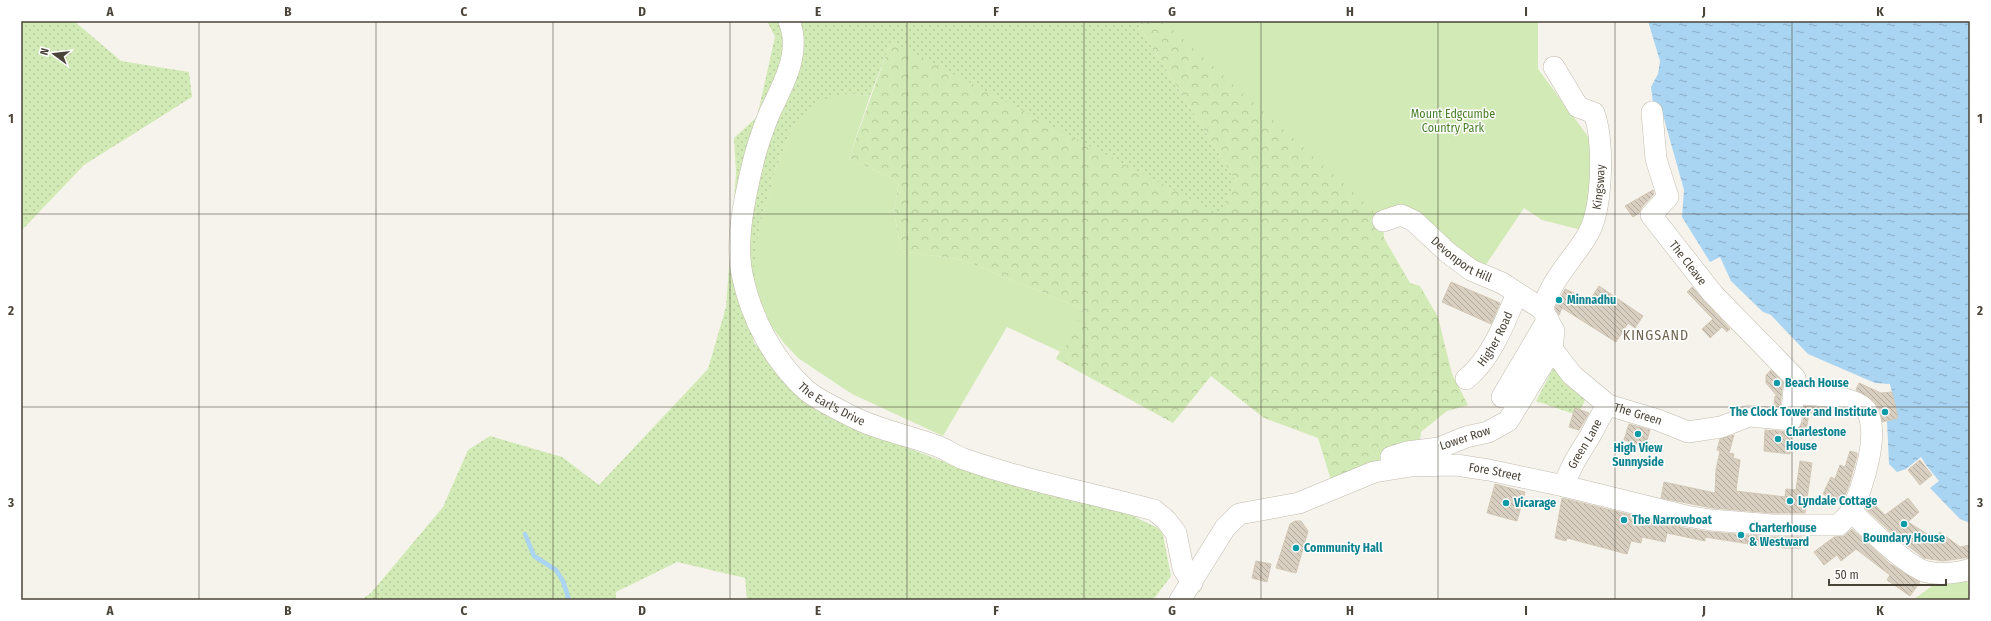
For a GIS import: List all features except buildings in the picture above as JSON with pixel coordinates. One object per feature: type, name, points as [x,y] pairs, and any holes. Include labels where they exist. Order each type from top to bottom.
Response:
[{"type":"street","name":"The Earl's Drive","points":[[789,21],[793,49],[788,73],[769,115],[755,154],[746,193],[740,242],[742,273],[750,300],[764,337],[782,365],[808,391],[850,416],[897,434],[937,446],[962,458],[1006,472],[1154,510],[1166,520],[1176,533],[1186,592]]},
{"type":"street","name":"Kingsway","points":[[1545,314],[1552,287],[1589,232],[1598,206],[1599,193],[1600,163],[1594,113],[1578,107],[1554,67]]},
{"type":"street","name":"The Cleave","points":[[1652,112],[1656,159],[1668,197],[1651,216],[1713,294],[1795,378],[1795,394]]},
{"type":"street","name":"Devonport Hill","points":[[1383,221],[1401,215],[1414,221],[1447,252],[1471,270],[1502,284],[1545,314]]},
{"type":"street","name":"Higher Road","points":[[1466,379],[1476,372],[1517,294]]},
{"type":"street","name":"Lower Row","points":[[1374,472],[1384,459],[1407,452],[1439,448],[1466,437],[1488,432],[1508,421],[1552,349],[1554,331],[1545,314]]},
{"type":"street","points":[[1502,397],[1545,314]]},
{"type":"street","name":"The Green","points":[[1552,349],[1572,375],[1608,405],[1658,420],[1688,432],[1721,427],[1749,416],[1791,420],[1795,394]]},
{"type":"street","points":[[1795,394],[1847,400],[1864,408],[1870,420],[1871,448],[1862,483],[1851,511],[1870,531],[1910,563],[1927,572],[1941,573],[1970,569]]},
{"type":"street","name":"Green Lane","points":[[1564,486],[1570,467],[1590,436],[1599,416],[1608,405]]},
{"type":"street","name":"Fore Street","points":[[1186,592],[1225,528],[1239,514],[1299,503],[1374,472],[1411,466],[1456,465],[1564,486],[1686,516],[1711,520],[1773,525],[1839,525],[1851,511]]},
{"type":"green space","points":[[21,21],[74,21],[121,61],[189,72],[192,97],[84,165],[21,231]]},
{"type":"green space","points":[[767,21],[1136,21],[1236,181],[1219,215],[891,42],[870,96],[848,94],[794,124],[775,171],[759,230],[755,285],[749,314],[754,343],[832,419],[989,479],[1131,515],[1162,530],[1171,576],[1153,600],[747,600],[745,578],[677,562],[616,592],[616,600],[361,600],[371,593],[443,507],[468,450],[490,436],[562,457],[599,485],[708,369],[726,307],[736,173],[734,138],[757,117],[775,37]]},
{"type":"green space","points":[[1136,21],[1302,21],[1383,221],[1384,238],[1410,283],[1420,286],[1438,317],[1452,374],[1468,405],[1447,411],[1421,432],[1419,451],[1334,490],[1318,438],[1264,418],[1211,376],[1173,423],[1056,359],[1083,309],[963,260],[901,251],[894,211],[899,182],[849,158],[891,41],[1219,214],[1236,181]]},
{"type":"green space","name":"Mount Edgcumbe Country Park","points":[[1163,21],[1538,21],[1538,69],[1590,139],[1594,162],[1589,232],[1542,220],[1524,208],[1483,269],[1411,211],[1374,211]]},
{"type":"green space","points":[[848,94],[870,96],[849,158],[899,182],[894,211],[901,251],[963,260],[1083,309],[1065,348],[1061,352],[1007,327],[943,436],[852,394],[798,358],[784,343],[765,318],[755,285],[754,265],[759,230],[775,171],[794,124],[816,101]]},
{"type":"green space","points":[[1556,363],[1588,394],[1580,410],[1574,414],[1536,401]]},
{"type":"green space","points":[[1967,579],[1970,600],[1913,600],[1936,583]]},
{"type":"water","points":[[1648,21],[1970,21],[1970,523],[1960,519],[1930,488],[1939,481],[1921,457],[1906,469],[1897,472],[1889,464],[1887,421],[1898,418],[1890,384],[1875,383],[1808,354],[1771,315],[1763,312],[1731,281],[1720,257],[1710,262],[1682,217],[1684,190],[1663,115],[1653,103],[1651,87],[1658,74],[1660,61]]},
{"type":"waterway","points":[[525,534],[534,556],[556,570],[563,581],[569,600]]},
{"type":"place","name":"Minnadhu","points":[[1559,300]]},
{"type":"place","name":"Beach House","points":[[1777,383]]},
{"type":"place","name":"The Clock Tower and Institute","points":[[1885,412]]},
{"type":"place","name":"High View Sunnyside","points":[[1638,434]]},
{"type":"place","name":"Charlestone House","points":[[1778,439]]},
{"type":"place","name":"Lyndale Cottage","points":[[1790,501]]},
{"type":"place","name":"Vicarage","points":[[1506,503]]},
{"type":"place","name":"The Narrowboat","points":[[1624,520]]},
{"type":"place","name":"Boundary House","points":[[1904,524]]},
{"type":"place","name":"Charterhouse & Westward","points":[[1741,535]]},
{"type":"place","name":"Community Hall","points":[[1296,548]]},
{"type":"district","name":"KINGSAND","points":[[1656,335]]}]
